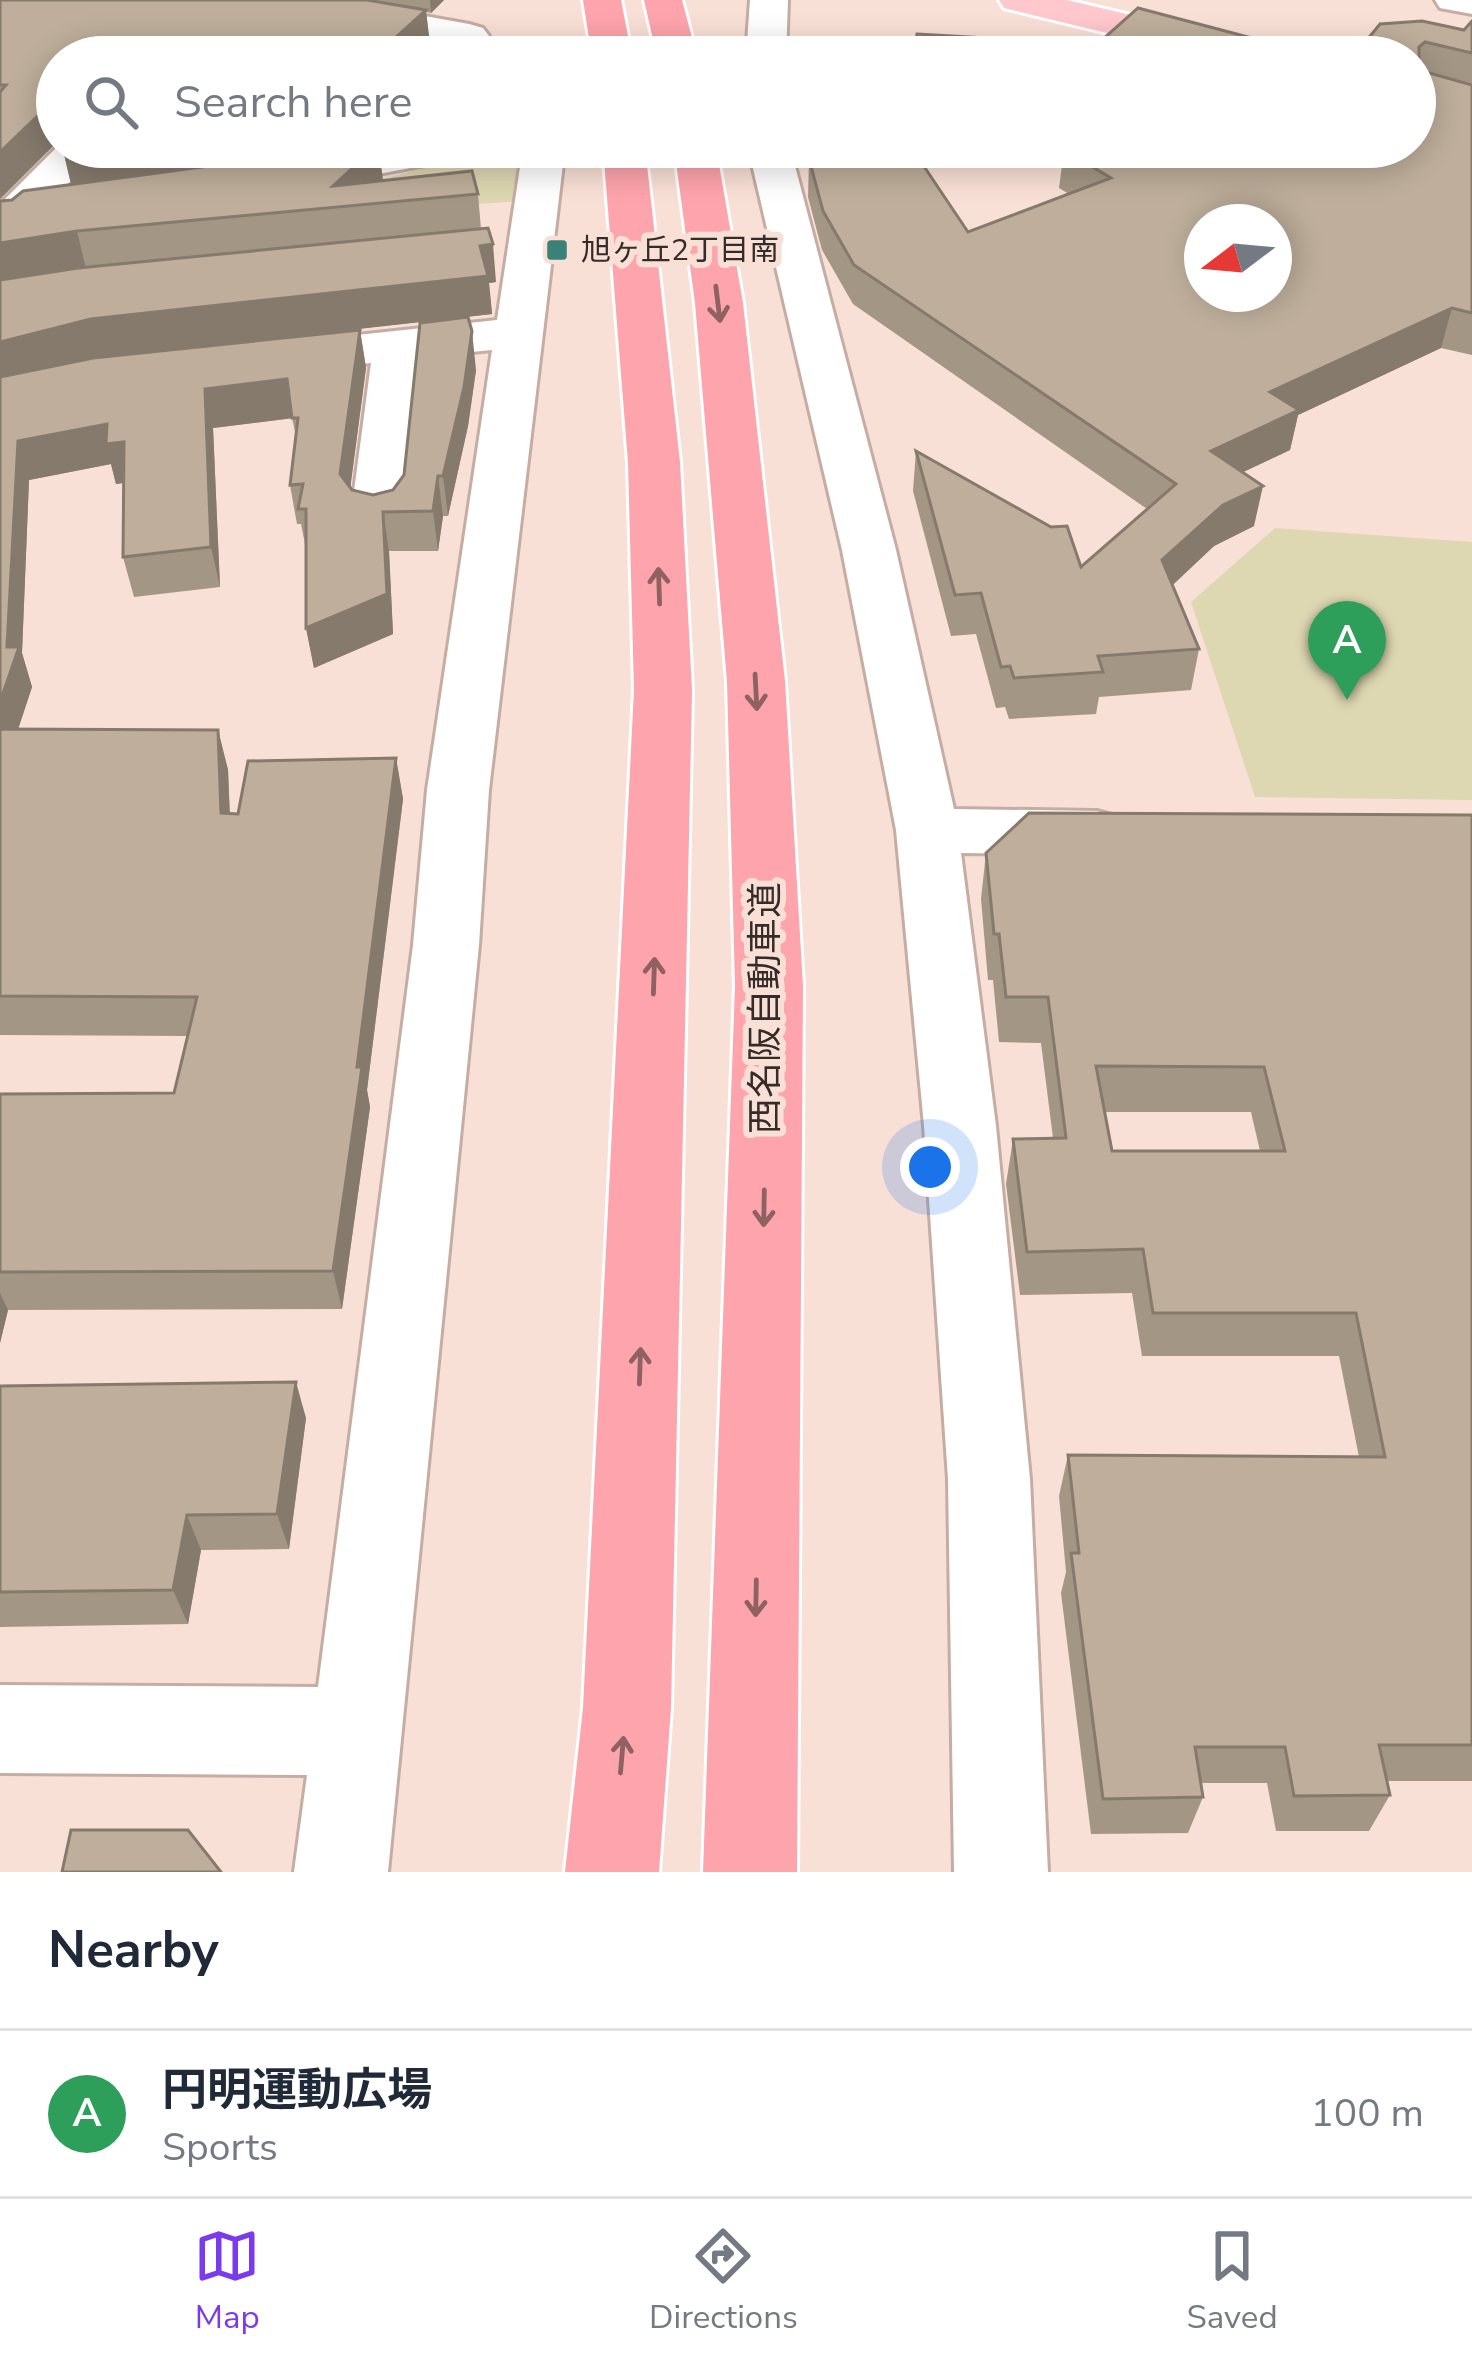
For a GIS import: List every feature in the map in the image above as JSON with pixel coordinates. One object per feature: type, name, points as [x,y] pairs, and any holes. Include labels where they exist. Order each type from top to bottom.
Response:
[{"type":"highway","points":[[602,0],[608,36]]},
{"type":"highway","points":[[663,0],[672,36]]},
{"type":"highway","points":[[612,1872],[627,1708],[663,690],[654,462],[627,168]]},
{"type":"highway","name":"西名阪自動車道","points":[[697,168],[718,302],[756,681],[769,986],[749,1872]]},
{"type":"main road","points":[[1018,0],[1168,36]]},
{"type":"street","points":[[272,0],[472,36]]},
{"type":"street","points":[[489,0],[489,36]]},
{"type":"street","points":[[767,36],[769,0]]},
{"type":"street","points":[[1454,0],[1472,2]]},
{"type":"street","points":[[8,221],[61,168]]},
{"type":"street","points":[[241,184],[345,168]]},
{"type":"street","points":[[341,1872],[446,945],[458,790],[520,332],[512,246],[537,168]]},
{"type":"street","points":[[774,168],[869,550],[927,830],[960,1126],[989,1479],[1001,1872]]},
{"type":"street","points":[[8,221],[83,204]]},
{"type":"street","points":[[216,365],[520,332]]},
{"type":"street","points":[[378,514],[398,345]]},
{"type":"street","points":[[927,830],[1164,834]]},
{"type":"street","points":[[0,1730],[358,1731]]},
{"type":"shaded area","points":[[424,168],[522,168],[522,201],[394,210],[383,179]]},
{"type":"shaded area","points":[[1275,528],[1472,542],[1472,800],[1255,797],[1191,602]]},
{"type":"building","points":[[0,0],[367,0],[426,10],[397,36],[36,36],[36,118],[0,152],[0,92],[6,85],[0,85]]},
{"type":"building","points":[[1138,8],[1244,36],[1107,36]]},
{"type":"building","points":[[1422,21],[1464,30],[1472,21],[1472,53],[1436,45],[1436,36],[1370,36],[1380,24]]},
{"type":"building","points":[[1436,75],[1472,85],[1472,313],[1452,308],[1270,392],[1299,410],[1211,451],[1263,486],[1223,505],[1162,560],[1199,649],[1098,656],[1103,672],[1014,678],[1010,666],[1001,667],[981,593],[955,595],[916,451],[1051,527],[1067,526],[1081,567],[1176,484],[854,265],[823,211],[811,168],[925,168],[968,232],[1111,178],[1094,168],[1436,168]]},
{"type":"building","points":[[194,168],[352,168],[333,186],[472,171],[478,194],[77,231],[0,243],[0,201],[12,200],[23,191]]},
{"type":"building","points":[[488,228],[493,244],[480,246],[488,276],[91,319],[0,342],[0,280],[78,268]]},
{"type":"building","points":[[468,317],[472,331],[464,387],[443,476],[438,476],[433,511],[383,512],[387,594],[306,628],[306,509],[298,509],[303,484],[290,485],[298,418],[292,418],[287,379],[205,389],[211,547],[123,557],[124,442],[106,444],[107,424],[18,441],[7,647],[19,647],[0,702],[0,377],[93,358],[360,330],[340,474],[352,490],[373,495],[393,490],[404,475],[420,323]]},
{"type":"building","points":[[0,729],[218,730],[221,813],[238,814],[248,761],[396,758],[357,1067],[362,1067],[333,1271],[0,1272],[0,1094],[174,1093],[197,997],[0,996]]},
{"type":"building","points":[[1029,813],[1472,815],[1472,1745],[1379,1745],[1390,1795],[1294,1796],[1285,1747],[1195,1747],[1203,1797],[1103,1799],[1071,1553],[1079,1553],[1068,1455],[1385,1457],[1356,1313],[1153,1313],[1143,1249],[1027,1252],[1013,1139],[1066,1138],[1048,997],[1006,997],[986,853]],"holes":[[[1096,1066],[1264,1067],[1285,1151],[1112,1151]]]},
{"type":"building","points":[[296,1382],[277,1514],[187,1515],[173,1590],[0,1592],[0,1386]]},
{"type":"building","points":[[71,1830],[188,1830],[221,1872],[62,1872]]},
{"type":"place","name":"旭ヶ丘2丁目南","points":[[557,250]]},
{"type":"place","name":"円明運動広場","points":[[1347,700]]}]
